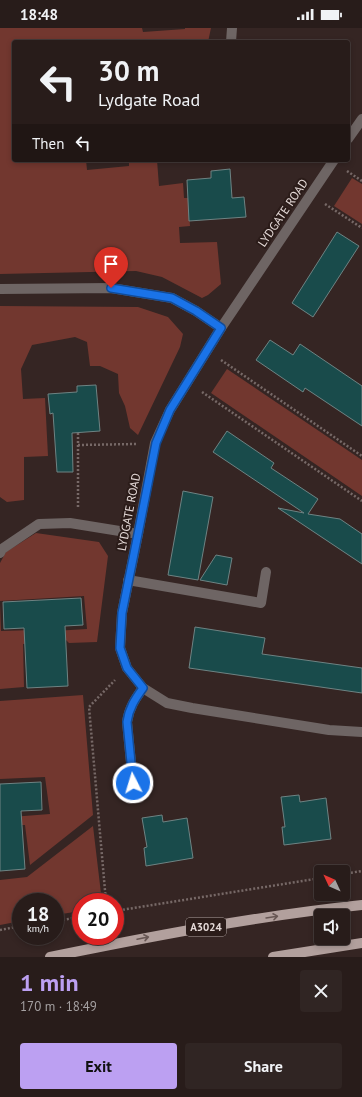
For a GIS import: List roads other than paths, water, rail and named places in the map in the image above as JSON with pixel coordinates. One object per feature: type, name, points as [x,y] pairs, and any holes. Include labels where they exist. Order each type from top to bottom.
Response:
[{"type":"main road","name":"A3024","points":[[50,957],[154,935],[322,909],[362,905]]},
{"type":"main road","points":[[273,957],[362,943]]},
{"type":"street","points":[[231,40],[232,28]]},
{"type":"street","points":[[350,136],[362,118]]},
{"type":"street","name":"LYDGATE ROAD","points":[[331,162],[311,195],[221,328],[170,410],[156,443],[122,613],[120,648],[127,668],[143,688],[167,702],[192,708],[329,730],[362,732]]},
{"type":"street","points":[[0,289],[111,288],[172,298],[196,311],[221,328]]},
{"type":"street","points":[[0,553],[2,549],[39,524],[70,523],[138,534]]},
{"type":"street","points":[[128,580],[261,603],[266,572]]},
{"type":"street","points":[[133,783],[127,722],[128,714],[135,699],[143,688]]}]
